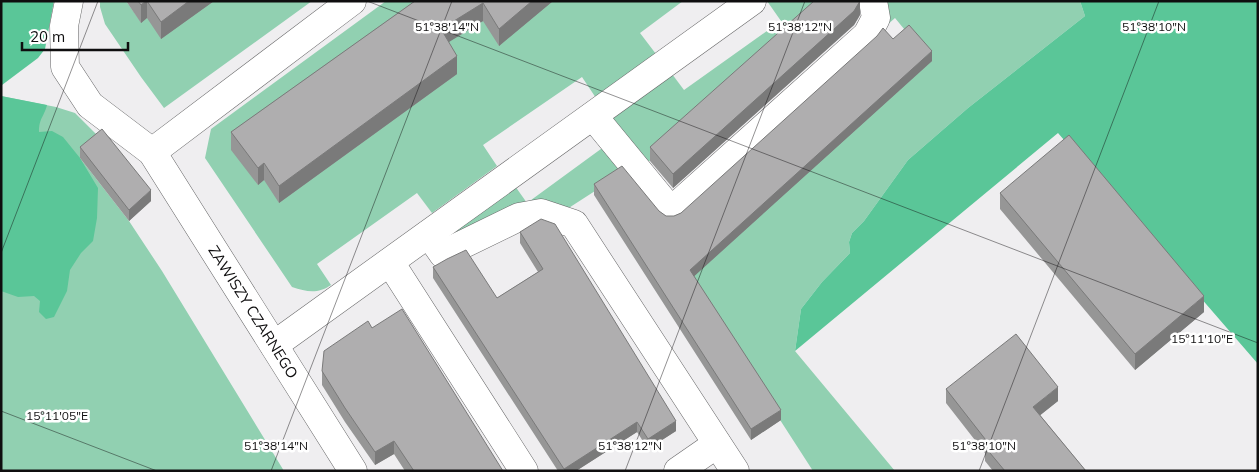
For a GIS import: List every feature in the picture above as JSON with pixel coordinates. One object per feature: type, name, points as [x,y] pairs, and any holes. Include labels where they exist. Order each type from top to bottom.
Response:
[{"type":"street","name":"ZAWISZY CZARNEGO","points":[[68,1],[64,26],[65,67],[90,105],[152,152],[353,471]]},
{"type":"street","points":[[152,152],[352,1]]},
{"type":"street","points":[[274,345],[752,1]]},
{"type":"street","points":[[593,116],[671,211],[867,35],[876,18],[872,1]]},
{"type":"street","points":[[429,234],[443,254],[519,217],[541,213],[574,224],[735,471]]},
{"type":"street","points":[[390,262],[524,471]]},
{"type":"street","points":[[678,471],[717,444]]},
{"type":"green space","points":[[1,1],[54,1],[45,49],[38,58],[1,86]]},
{"type":"green space","points":[[100,1],[126,1],[141,22],[147,18],[204,1],[312,1],[164,108],[105,24]]},
{"type":"green space","points":[[386,1],[683,1],[640,33],[656,54],[596,98],[582,77],[483,145],[497,166],[432,213],[417,193],[317,264],[331,285],[326,288],[312,291],[292,287],[205,158],[211,129]]},
{"type":"green space","points":[[767,1],[830,1],[646,164],[606,117],[669,70],[684,90],[781,21]]},
{"type":"green space","points":[[875,1],[1080,1],[1085,16],[968,108],[908,160],[864,221],[852,233],[849,242],[850,253],[822,282],[801,309],[795,351],[895,471],[813,471],[689,279],[909,35],[895,18],[886,26]]},
{"type":"green space","points":[[1080,1],[1258,1],[1258,364],[1058,133],[795,351],[801,309],[822,282],[850,253],[849,242],[852,233],[864,221],[908,160],[968,108],[1085,16]]},
{"type":"green space","points":[[1,96],[56,107],[75,113],[102,140],[80,158],[129,221],[162,271],[284,471],[1,471]]},
{"type":"green space","points":[[1,96],[47,105],[39,132],[52,131],[63,137],[80,158],[98,188],[97,218],[93,241],[81,253],[70,270],[67,291],[54,317],[46,319],[39,312],[40,301],[34,296],[18,297],[1,291]]},
{"type":"green space","points":[[605,146],[626,171],[564,211],[449,242],[444,236],[515,186],[527,203]]},
{"type":"building","points":[[138,1],[146,1],[141,5]]},
{"type":"building","points":[[147,1],[189,1],[161,22]]},
{"type":"building","points":[[415,1],[532,1],[499,29],[483,3],[441,29],[457,56],[279,186],[264,163],[258,168],[231,132]]},
{"type":"building","points":[[814,1],[860,1],[854,11],[673,174],[650,147]]},
{"type":"building","points":[[909,25],[932,51],[690,270],[781,410],[751,429],[594,184],[622,166],[659,211],[666,216],[674,216],[681,213],[877,36],[883,28],[893,39]]},
{"type":"building","points":[[102,129],[151,190],[129,210],[80,147]]},
{"type":"building","points":[[1069,135],[1204,296],[1135,354],[1000,193]]},
{"type":"building","points":[[541,219],[555,224],[676,421],[648,439],[637,422],[564,469],[433,267],[466,250],[497,298],[543,269],[520,232]]},
{"type":"building","points":[[402,309],[503,471],[414,471],[394,441],[375,452],[345,408],[322,371],[324,351],[368,321],[372,328]]},
{"type":"building","points":[[1016,334],[1058,387],[1033,407],[1086,471],[1005,471],[985,447],[989,444],[946,389]]}]
